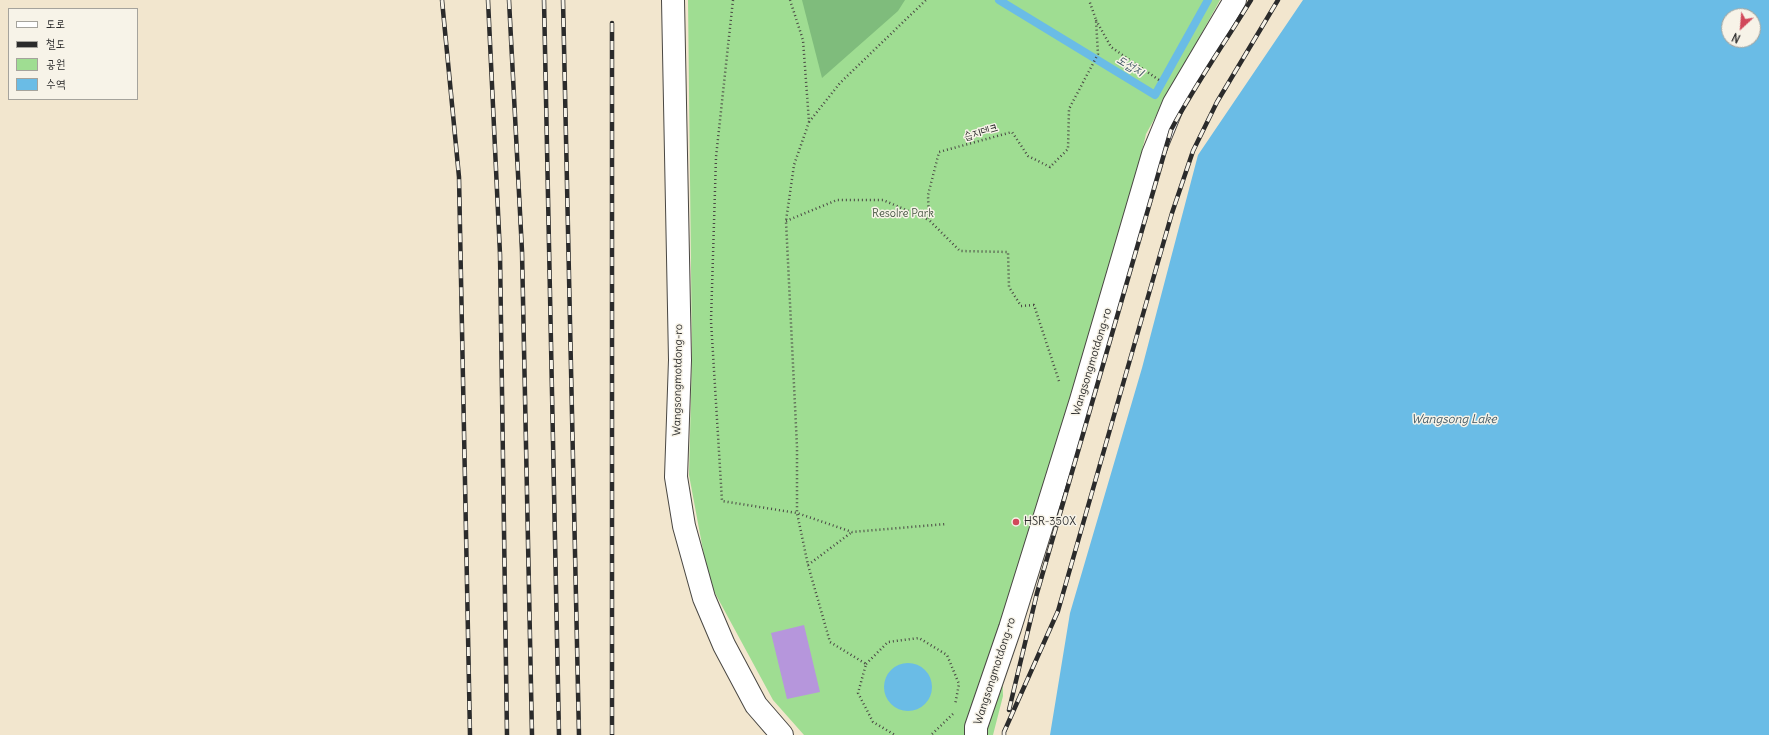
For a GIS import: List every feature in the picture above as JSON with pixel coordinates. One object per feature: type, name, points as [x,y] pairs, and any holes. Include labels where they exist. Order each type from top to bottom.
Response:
[{"type":"street","name":"Wangsongmotdong-ro","points":[[673,0],[680,360],[676,477],[684,526],[704,598],[724,645],[756,704],[782,735]]},
{"type":"street","name":"Wangsongmotdong-ro","points":[[976,735],[976,727],[1010,628],[1081,400],[1153,154],[1174,103],[1235,0]]},
{"type":"path","points":[[733,0],[716,156],[712,321],[722,501],[797,513],[852,532],[946,524]]},
{"type":"path","points":[[790,0],[803,40],[809,122]]},
{"type":"path","points":[[866,664],[830,642],[808,565],[797,513],[797,447],[786,221],[794,165],[809,122],[840,83],[926,0]]},
{"type":"path","points":[[1089,0],[1096,20],[1111,47],[1158,80]]},
{"type":"path","name":"습지데크","points":[[929,220],[928,195],[939,152],[1012,132],[1028,156],[1050,166],[1068,149],[1069,109],[1098,54],[1096,20]]},
{"type":"path","points":[[786,221],[836,200],[883,200],[929,220],[960,251],[1008,252],[1009,287],[1021,306],[1034,305],[1052,358]]},
{"type":"path","points":[[808,565],[852,532]]},
{"type":"path","points":[[895,735],[872,722],[858,693],[866,664],[888,642],[919,638],[947,655],[959,684],[953,714],[932,735],[928,735]]},
{"type":"green space","name":"Resolre Park","points":[[688,0],[1220,0],[1146,134],[1132,193],[1079,375],[1001,620],[1003,696],[993,735],[804,735],[773,700],[709,582],[689,475],[692,356]]},
{"type":"green space","points":[[802,0],[905,0],[898,11],[822,78]]},
{"type":"water","name":"Wangsong Lake","points":[[1303,0],[1769,0],[1769,735],[1050,735],[1070,613],[1142,368],[1198,155]]},
{"type":"water","points":[[903,663],[913,663],[925,670],[932,682],[932,692],[925,704],[913,711],[903,711],[895,707],[888,700],[884,692],[884,682],[888,674],[895,667]]},
{"type":"building","points":[[804,625],[820,692],[787,699],[771,633]]},
{"type":"waterway","name":"도섭지","points":[[999,0],[1155,95],[1208,0]]},
{"type":"railway","points":[[442,0],[459,177],[470,735]]},
{"type":"railway","points":[[488,0],[500,254],[507,735]]},
{"type":"railway","points":[[509,0],[522,251],[532,735]]},
{"type":"railway","points":[[544,0],[559,735]]},
{"type":"railway","points":[[563,0],[579,735]]},
{"type":"railway","points":[[1009,710],[1037,593],[1171,130],[1180,113],[1251,0]]},
{"type":"railway","points":[[1004,735],[1058,611],[1172,213],[1193,151],[1217,102],[1278,0]]},
{"type":"railway","points":[[612,23],[612,735]]},
{"type":"place","name":"HSR-350X","points":[[1016,522]]}]
